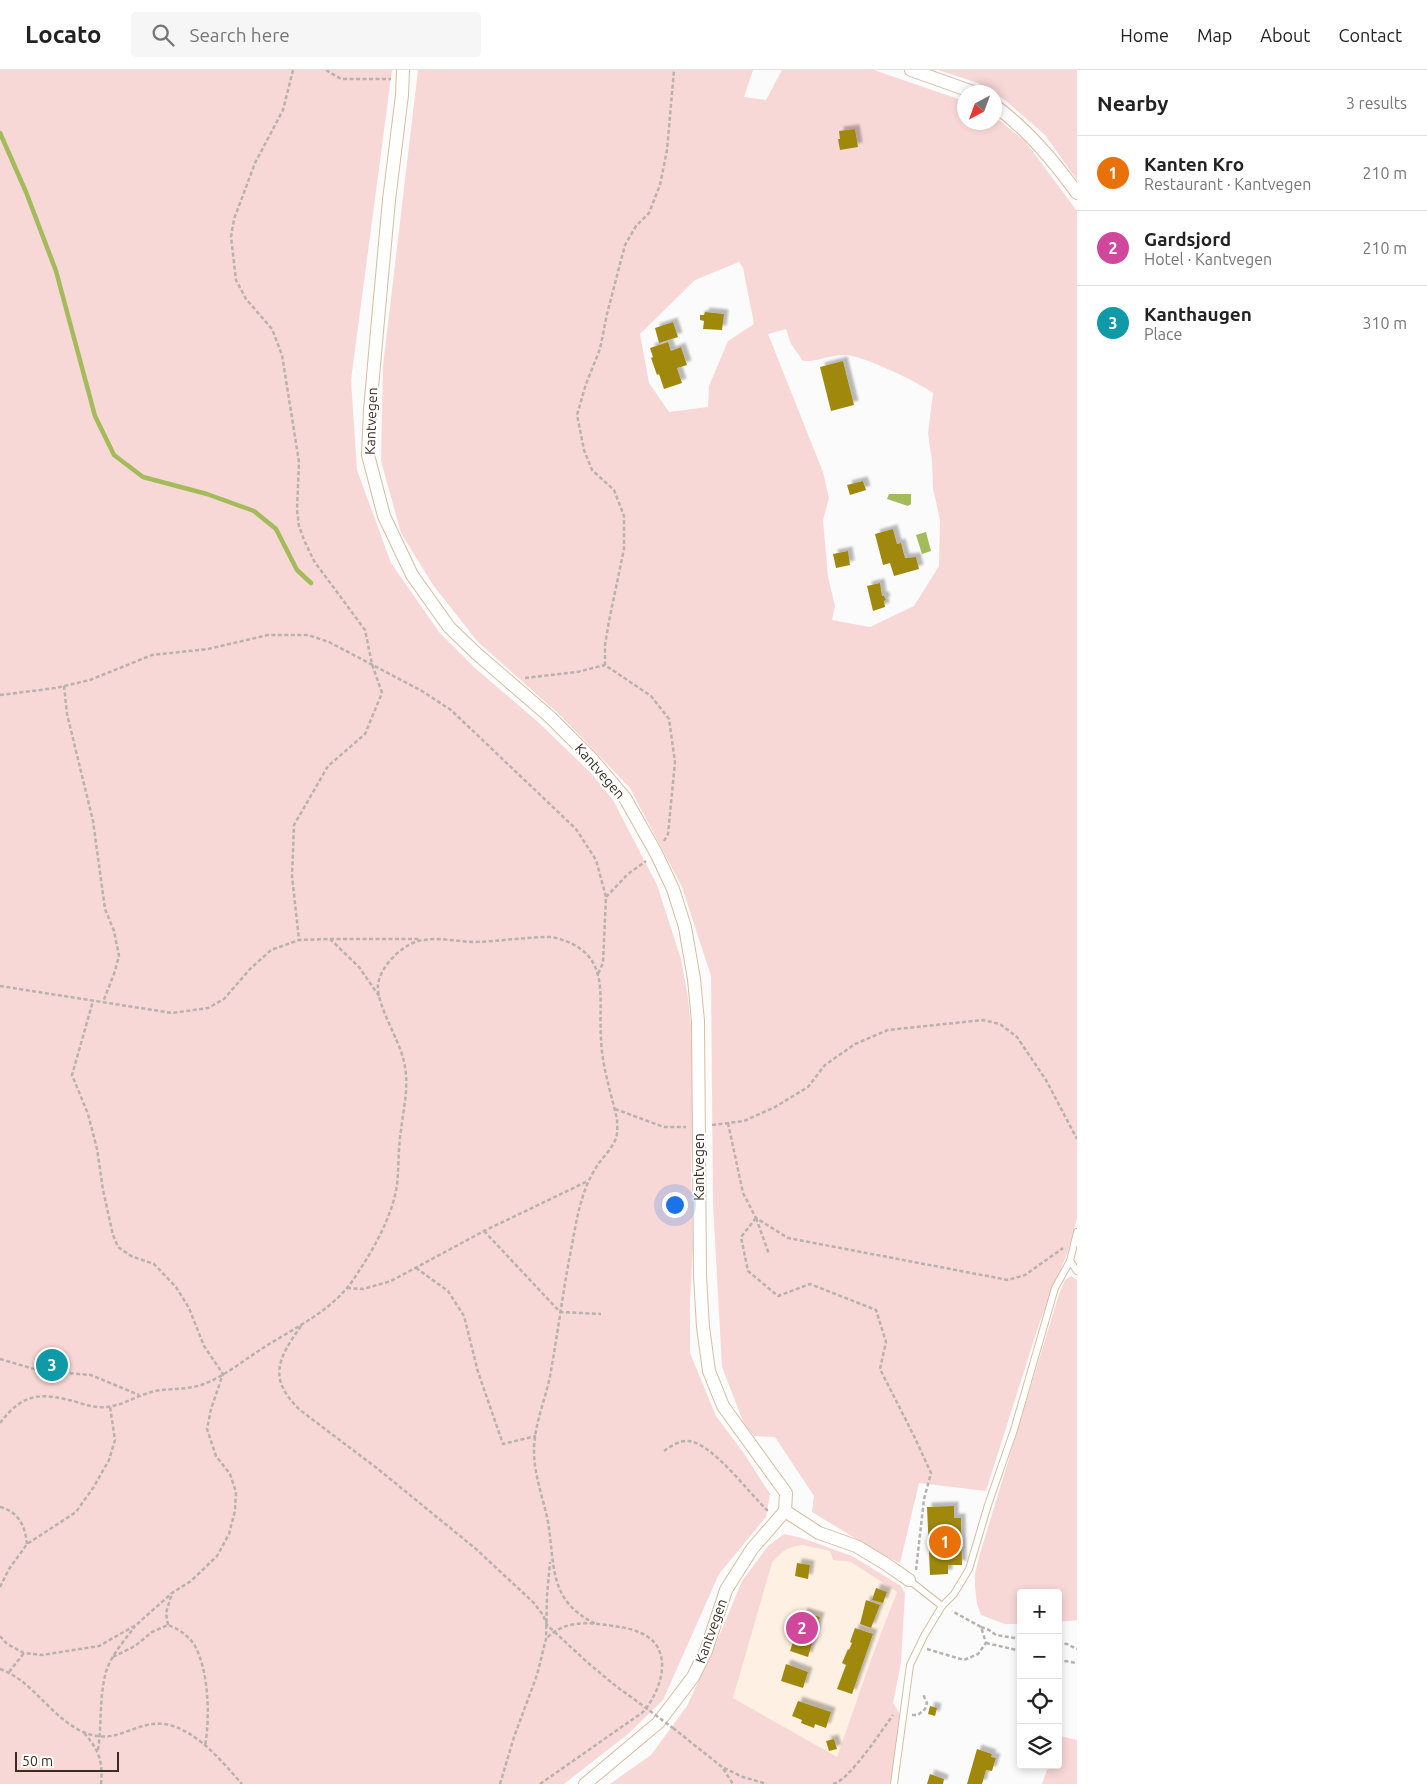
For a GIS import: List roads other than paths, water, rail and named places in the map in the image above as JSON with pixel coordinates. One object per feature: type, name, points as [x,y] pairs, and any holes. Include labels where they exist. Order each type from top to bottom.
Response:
[{"type":"street","points":[[911,70],[957,86]]},
{"type":"street","name":"Kantvegen","points":[[403,74],[389,200],[370,410],[368,455],[384,516],[412,575],[449,627],[550,717],[592,758],[624,798],[656,853],[673,889],[685,927],[694,979],[698,1021],[700,1276],[703,1327],[709,1371],[723,1406],[786,1493],[786,1511],[752,1549],[726,1590],[706,1651],[693,1677],[658,1723],[585,1784]]},
{"type":"street","points":[[1002,112],[1030,136],[1056,164],[1077,194]]},
{"type":"street","points":[[786,1511],[819,1533],[856,1546],[912,1582]]},
{"type":"lane","points":[[894,1784],[910,1665],[942,1606],[954,1594],[970,1568],[988,1505],[1014,1430],[1055,1288],[1070,1261],[1077,1232]]},
{"type":"lane","points":[[1070,1261],[1077,1271]]},
{"type":"lane","points":[[912,1582],[942,1606]]},
{"type":"waterway","points":[[0,133],[26,192],[56,271],[95,416],[114,455],[143,477],[207,494],[254,511],[276,529],[297,570],[311,583]]},
{"type":"place","name":"Kanthaugen","points":[[52,1365]]},
{"type":"place","name":"Kanten Kro","points":[[945,1542]]},
{"type":"place","name":"Gardsjord","points":[[802,1628]]}]
